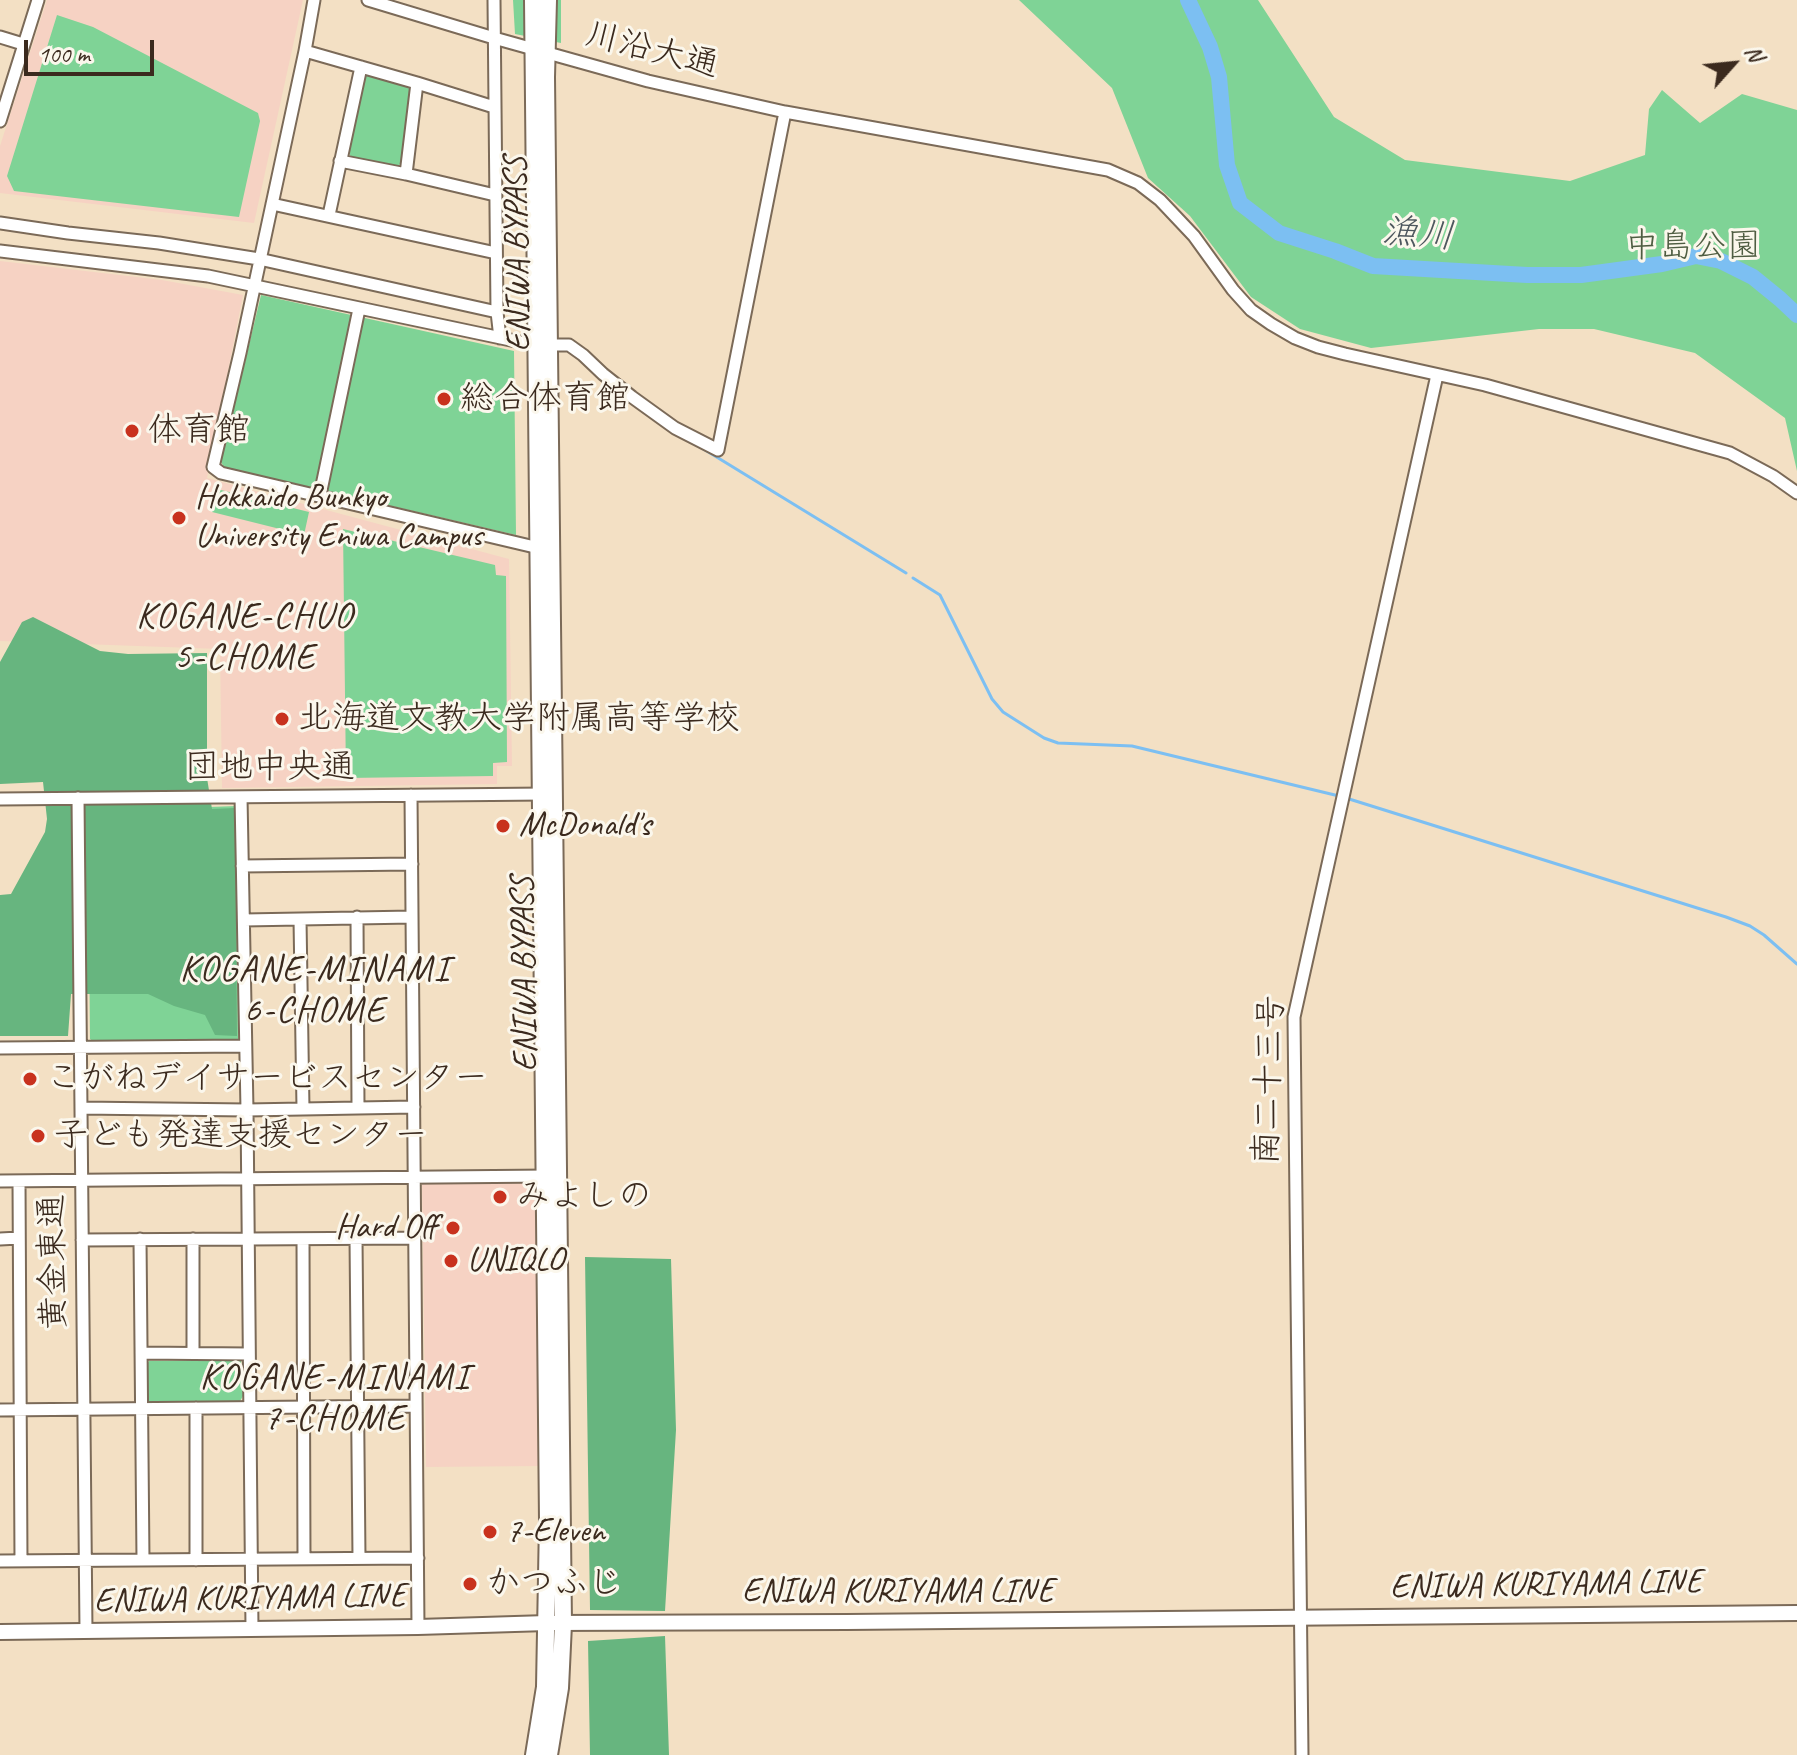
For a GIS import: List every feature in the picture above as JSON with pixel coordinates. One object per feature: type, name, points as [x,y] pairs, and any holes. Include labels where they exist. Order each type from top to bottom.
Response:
[{"type":"highway","name":"ENIWA BYPASS","points":[[533,0],[546,77],[539,548],[548,794]]},
{"type":"highway","name":"ENIWA BYPASS","points":[[540,51],[548,0]]},
{"type":"highway","name":"ENIWA BYPASS","points":[[542,345],[555,1624],[560,1688],[549,1755]]},
{"type":"highway","name":"ENIWA BYPASS","points":[[534,1755],[555,1624]]},
{"type":"main road","name":"ENIWA KURIYAMA LINE","points":[[0,1632],[1797,1613]]},
{"type":"street","points":[[0,121],[3,101],[38,0]]},
{"type":"street","points":[[314,0],[213,467],[221,473],[539,548]]},
{"type":"street","name":"川沿大通","points":[[368,0],[648,81],[785,112],[1095,166],[1138,183],[1160,200],[1194,236],[1251,310],[1295,338],[1318,347],[1485,385],[1730,453],[1797,493]]},
{"type":"street","points":[[494,0],[497,312],[500,338]]},
{"type":"street","points":[[0,37],[23,44]]},
{"type":"street","points":[[305,51],[494,107]]},
{"type":"street","points":[[329,215],[361,67]]},
{"type":"street","points":[[406,174],[417,83]]},
{"type":"street","points":[[0,251],[208,276],[500,338],[542,345],[569,345],[675,428],[718,450],[785,112]]},
{"type":"street","points":[[340,161],[495,195]]},
{"type":"street","points":[[272,204],[496,253]]},
{"type":"street","points":[[0,223],[259,259],[497,312]]},
{"type":"street","points":[[320,495],[359,309]]},
{"type":"street","name":"南二十三号","points":[[1302,1755],[1294,1017],[1437,375]]},
{"type":"street","name":"団地中央通","points":[[0,799],[548,794]]},
{"type":"street","points":[[411,795],[418,1627]]},
{"type":"street","points":[[241,797],[252,1629]]},
{"type":"street","name":"黄金東通","points":[[78,798],[86,1631]]},
{"type":"street","points":[[242,866],[412,864]]},
{"type":"street","points":[[357,917],[358,1108]]},
{"type":"street","points":[[244,920],[412,917]]},
{"type":"street","points":[[300,919],[303,1109]]},
{"type":"street","points":[[0,1048],[245,1046]]},
{"type":"street","points":[[81,1108],[247,1110],[414,1107]]},
{"type":"street","points":[[0,1181],[552,1176]]},
{"type":"street","points":[[19,1181],[21,1561]]},
{"type":"street","points":[[0,1239],[19,1238]]},
{"type":"street","points":[[356,1238],[359,1558]]},
{"type":"street","points":[[82,1240],[415,1238]]},
{"type":"street","points":[[140,1239],[143,1560]]},
{"type":"street","points":[[193,1239],[193,1353]]},
{"type":"street","points":[[303,1239],[304,1559]]},
{"type":"street","points":[[141,1353],[249,1354]]},
{"type":"street","points":[[0,1410],[416,1406]]},
{"type":"street","points":[[196,1408],[196,1560]]},
{"type":"street","points":[[0,1561],[418,1558]]},
{"type":"shaded area","points":[[47,0],[303,0],[254,223],[0,193],[0,146]]},
{"type":"shaded area","name":"Hokkaido Bunkyo University Eniwa Campus","points":[[0,261],[162,280],[243,295],[207,478],[509,559],[512,766],[497,766],[497,784],[222,788],[220,649],[0,641]]},
{"type":"shaded area","points":[[537,1183],[541,1466],[426,1467],[422,1184]]},
{"type":"green space","points":[[513,0],[561,0],[561,43],[515,34]]},
{"type":"green space","name":"中島公園","points":[[1019,0],[1258,0],[1334,117],[1405,160],[1570,181],[1645,155],[1649,109],[1662,90],[1700,123],[1742,94],[1797,110],[1797,471],[1785,418],[1695,353],[1594,329],[1539,329],[1371,348],[1300,329],[1251,297],[1190,216],[1148,178],[1112,88]]},
{"type":"green space","points":[[57,15],[93,27],[258,113],[260,121],[239,217],[14,191],[7,176]]},
{"type":"green space","points":[[369,75],[407,85],[410,91],[402,162],[398,166],[351,157],[348,151],[364,77]]},
{"type":"green space","points":[[261,295],[514,351],[516,535],[224,467],[221,462]]},
{"type":"green space","points":[[217,489],[309,512],[304,535],[212,512]]},
{"type":"green space","points":[[343,529],[495,565],[496,575],[506,576],[507,762],[493,763],[493,776],[346,778]]},
{"type":"green space","points":[[33,617],[100,651],[128,654],[207,653],[207,778],[212,809],[235,808],[237,1036],[215,1035],[205,1015],[148,994],[71,994],[68,1036],[0,1036],[0,895],[11,894],[45,832],[47,819],[43,782],[0,784],[0,662],[22,622]]},
{"type":"green space","points":[[237,806],[238,1042],[94,1043],[90,1039],[88,820],[95,811]]},
{"type":"green space","points":[[585,1257],[671,1259],[676,1430],[665,1611],[590,1610]]},
{"type":"green space","points":[[241,1360],[243,1396],[239,1403],[149,1404],[146,1401],[146,1366],[149,1361]]},
{"type":"green space","points":[[665,1636],[669,1755],[590,1755],[588,1641]]},
{"type":"waterway","name":"漁川","points":[[1188,0],[1210,47],[1219,77],[1227,165],[1240,203],[1279,233],[1373,266],[1527,275],[1581,275],[1696,256],[1721,261],[1753,277],[1797,315]]},
{"type":"waterway","points":[[697,445],[906,573]]},
{"type":"waterway","points":[[913,578],[940,595],[992,699],[1003,712],[1044,738],[1058,743],[1132,746],[1339,796]]},
{"type":"waterway","points":[[1346,798],[1726,917],[1764,935],[1797,964]]},
{"type":"place","name":"総合体育館","points":[[444,399]]},
{"type":"place","name":"体育館","points":[[132,431]]},
{"type":"place","name":"Hokkaido Bunkyo University Eniwa Campus","points":[[179,518]]},
{"type":"place","name":"北海道文教大学附属高等学校","points":[[282,719]]},
{"type":"place","name":"McDonald's","points":[[503,826]]},
{"type":"place","name":"こがねデイサービスセンター","points":[[30,1079]]},
{"type":"place","name":"子ども発達支援センター","points":[[38,1136]]},
{"type":"place","name":"みよしの","points":[[500,1197]]},
{"type":"place","name":"Hard Off","points":[[453,1228]]},
{"type":"place","name":"UNIQLO","points":[[451,1261]]},
{"type":"place","name":"7-Eleven","points":[[490,1532]]},
{"type":"place","name":"かつふじ","points":[[470,1584]]},
{"type":"district","name":"KOGANE-CHUO 5-CHOME","points":[[245,638]]},
{"type":"district","name":"KOGANE-MINAMI 6-CHOME","points":[[315,992]]},
{"type":"district","name":"KOGANE-MINAMI 7-CHOME","points":[[335,1400]]}]
